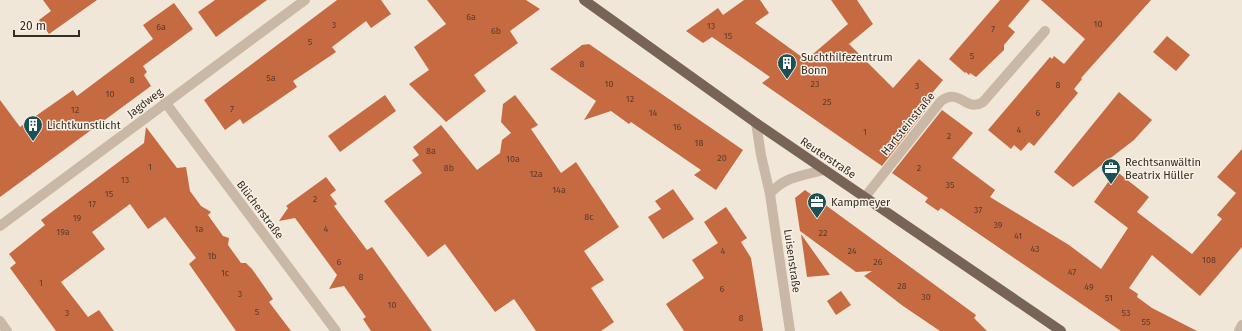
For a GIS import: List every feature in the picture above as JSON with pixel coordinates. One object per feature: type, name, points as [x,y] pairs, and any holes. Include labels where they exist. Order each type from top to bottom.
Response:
[{"type":"main road","name":"Reuterstraße","points":[[584,0],[756,123],[1061,331]]},
{"type":"street","name":"Jagdweg","points":[[0,226],[305,0]]},
{"type":"street","name":"Hartsteinstraße","points":[[864,197],[941,101],[946,97],[952,96],[973,105],[978,105],[983,102],[1045,31]]},
{"type":"street","name":"Blücherstraße","points":[[166,102],[336,331]]},
{"type":"street","name":"Luisenstraße","points":[[756,123],[761,156],[770,194],[790,331]]},
{"type":"street","points":[[770,194],[776,186],[785,180],[824,170]]},
{"type":"street","points":[[0,321],[8,331]]},
{"type":"street","points":[[1239,331],[1242,325]]},
{"type":"building","points":[[43,0],[97,0],[49,34],[39,20],[51,11]]},
{"type":"building","points":[[215,0],[267,0],[216,37],[198,12]]},
{"type":"building","points":[[337,0],[381,0],[391,14],[371,28],[366,21],[332,47],[336,52],[293,81],[297,87],[243,124],[240,119],[225,130],[204,100]]},
{"type":"building","points":[[427,0],[526,0],[540,9],[510,31],[518,43],[474,75],[486,91],[446,122],[409,84],[429,70],[414,47],[446,24]]},
{"type":"building","points":[[744,0],[760,0],[769,13],[755,23],[806,60],[848,24],[831,0],[857,0],[873,24],[849,44],[893,88],[919,59],[943,80],[928,98],[932,102],[882,166],[762,83],[770,77],[712,37],[703,43],[686,31],[718,8],[723,15]]},
{"type":"building","points":[[1000,0],[1030,0],[1008,26],[1015,32],[1004,45],[1004,50],[976,77],[970,73],[969,75],[949,59]]},
{"type":"building","points":[[1041,0],[1151,0],[1081,78],[1082,79],[1074,89],[1078,93],[1034,146],[1029,142],[1021,151],[1014,145],[1011,149],[988,130],[1050,57],[1052,59],[1054,56],[1064,64],[1085,39]]},
{"type":"building","points":[[174,3],[193,29],[143,66],[147,72],[144,75],[151,86],[0,197],[0,100],[20,127],[73,90],[77,96],[153,39],[143,25]]},
{"type":"building","points":[[1167,36],[1190,55],[1176,71],[1153,52]]},
{"type":"building","points":[[589,44],[743,150],[716,190],[694,175],[701,170],[631,122],[629,124],[611,111],[584,120],[596,101],[550,69],[582,45]]},
{"type":"building","points":[[1119,92],[1152,120],[1134,140],[1073,187],[1054,172]]},
{"type":"building","points":[[385,95],[396,111],[340,152],[328,136]]},
{"type":"building","points":[[515,95],[538,125],[531,129],[561,173],[576,162],[619,227],[584,251],[604,280],[591,288],[614,322],[601,331],[536,331],[514,299],[495,312],[445,244],[428,257],[384,201],[422,173],[412,160],[419,155],[413,147],[441,125],[477,170],[500,153],[502,140],[511,133],[501,122],[503,104]]},
{"type":"building","points":[[942,110],[973,133],[952,158],[995,190],[990,197],[1069,245],[1101,269],[1128,228],[1094,202],[1116,171],[1149,197],[1137,212],[1192,254],[1222,219],[1217,215],[1236,193],[1217,177],[1242,149],[1242,247],[1200,296],[1152,255],[1129,288],[1138,294],[1137,297],[1152,308],[1197,331],[1121,331],[941,208],[938,211],[925,202],[928,198],[892,173]]},
{"type":"building","points":[[146,127],[177,168],[186,167],[190,191],[201,206],[211,212],[208,215],[223,236],[229,238],[228,245],[241,263],[246,263],[252,269],[273,299],[269,302],[291,331],[236,331],[189,264],[196,258],[165,217],[148,229],[130,204],[92,232],[105,249],[61,282],[88,317],[99,310],[114,331],[56,331],[10,268],[16,263],[9,254],[45,225],[41,220],[144,143]]},
{"type":"building","points":[[326,177],[336,190],[330,195],[337,204],[334,206],[367,250],[372,247],[432,331],[371,331],[363,319],[366,317],[344,286],[329,289],[337,275],[295,218],[279,221],[288,208],[286,206]]},
{"type":"building","points":[[673,189],[694,219],[663,239],[648,217],[661,209],[655,201]]},
{"type":"building","points":[[805,190],[976,315],[974,318],[987,331],[940,331],[903,306],[864,276],[872,271],[856,272],[800,231],[795,198]]},
{"type":"building","points":[[726,207],[747,238],[741,242],[751,258],[763,331],[684,331],[666,304],[704,278],[692,260],[718,243],[704,222]]},
{"type":"building","points":[[801,234],[830,275],[807,277]]},
{"type":"building","points":[[841,291],[851,305],[836,315],[827,301]]},
{"type":"place","name":"Suchthilfezentrum Bonn","points":[[787,80]]},
{"type":"place","name":"Lichtkunstlicht","points":[[33,142]]},
{"type":"place","name":"Rechtsanwältin Beatrix Hüller","points":[[1111,185]]},
{"type":"place","name":"Kampmeyer","points":[[817,219]]}]
